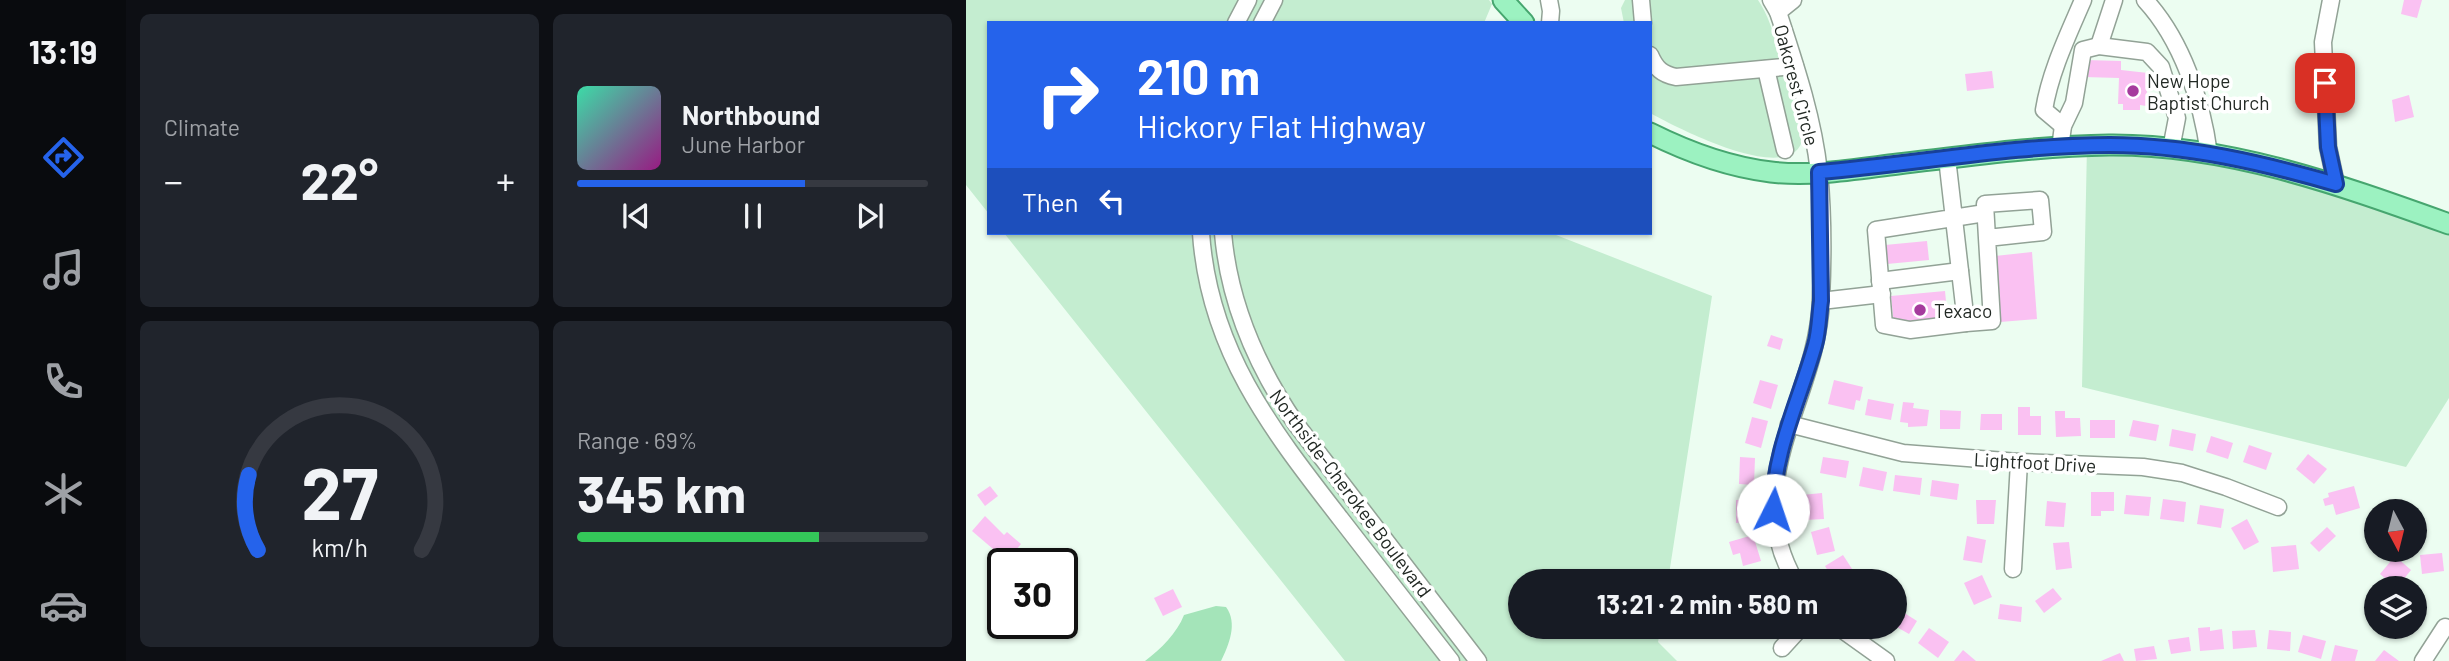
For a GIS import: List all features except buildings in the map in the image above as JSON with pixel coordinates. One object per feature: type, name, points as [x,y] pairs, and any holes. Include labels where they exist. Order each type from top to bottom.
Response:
[{"type":"main road","points":[[1503,0],[1522,21]]},
{"type":"main road","points":[[1652,134],[1681,148],[1728,164],[1772,172],[1819,172],[1947,158],[2111,145],[2171,149],[2289,171],[2336,184],[2449,224]]},
{"type":"street","points":[[1237,21],[1248,0]]},
{"type":"street","points":[[1263,21],[1274,0]]},
{"type":"street","points":[[1549,0],[1550,21]]},
{"type":"street","points":[[1641,0],[1643,21]]},
{"type":"street","points":[[1775,6],[1793,0]]},
{"type":"street","points":[[2063,126],[2044,110],[2058,62],[2083,0]]},
{"type":"street","points":[[2099,46],[2114,0]]},
{"type":"street","points":[[2145,0],[2177,42],[2206,130],[2209,155]]},
{"type":"street","points":[[2331,0],[2323,42],[2328,147],[2336,184]]},
{"type":"street","name":"Oakcrest Circle","points":[[1775,6],[1807,106],[1819,172],[1821,301],[1816,342],[1789,424],[1773,485],[1773,510],[1781,551],[1789,569]]},
{"type":"street","points":[[2060,148],[2063,126],[2074,103],[2082,50],[2099,46],[2147,52],[2161,66],[2176,118],[2171,149]]},
{"type":"street","points":[[1652,60],[1655,67],[1665,75],[1676,77],[1795,66]]},
{"type":"street","points":[[1766,69],[1785,150]]},
{"type":"street","points":[[1947,158],[1966,323]]},
{"type":"street","points":[[1985,214],[1876,230],[1884,325],[1910,330],[1992,321],[1985,214],[1985,204],[2040,200],[2043,232],[1987,239]]},
{"type":"street","name":"Northside-Cherokee Boulevard","points":[[1201,235],[1210,291],[1224,337],[1257,406],[1286,448],[1451,661]]},
{"type":"street","name":"Northside-Cherokee Boulevard","points":[[1223,235],[1230,278],[1240,313],[1270,383],[1296,425],[1478,661]]},
{"type":"street","points":[[1821,301],[1960,271]]},
{"type":"street","name":"Lightfoot Drive","points":[[1789,424],[1903,453],[2020,462],[2143,467],[2182,474],[2226,487],[2278,507]]},
{"type":"street","points":[[2013,569],[2020,462]]},
{"type":"street","points":[[2423,661],[2445,627]]},
{"type":"street","points":[[1782,648],[1790,639]]},
{"type":"street","points":[[1855,639],[1886,661]]},
{"type":"shaded area","points":[[966,0],[1489,0],[1492,4],[1485,21],[987,21],[987,211],[966,185]]},
{"type":"shaded area","points":[[1625,0],[1758,0],[1772,28],[1801,116],[1803,137],[1795,152],[1779,157],[1757,156],[1732,150],[1652,114],[1652,21],[1624,21],[1621,8]]},
{"type":"shaded area","points":[[2087,146],[2221,150],[2449,232],[2449,398],[2406,467],[2082,387]]},
{"type":"shaded area","points":[[1006,235],[1556,235],[1712,296],[1670,569],[1508,569],[1508,639],[1659,639],[1658,642],[1677,661],[1345,661]]},
{"type":"shaded area","points":[[1216,606],[1226,607],[1230,613],[1232,627],[1221,661],[1145,661],[1168,640],[1184,615]]},
{"type":"place","name":"New Hope Baptist Church","points":[[2133,91]]},
{"type":"place","name":"Texaco","points":[[1920,310]]},
{"type":"route","points":[[1773,510],[1773,485],[1789,424],[1816,342],[1819,321],[1819,172],[2006,152],[2111,145],[2171,149],[2209,155],[2289,171],[2336,184],[2328,147],[2325,83]]}]
